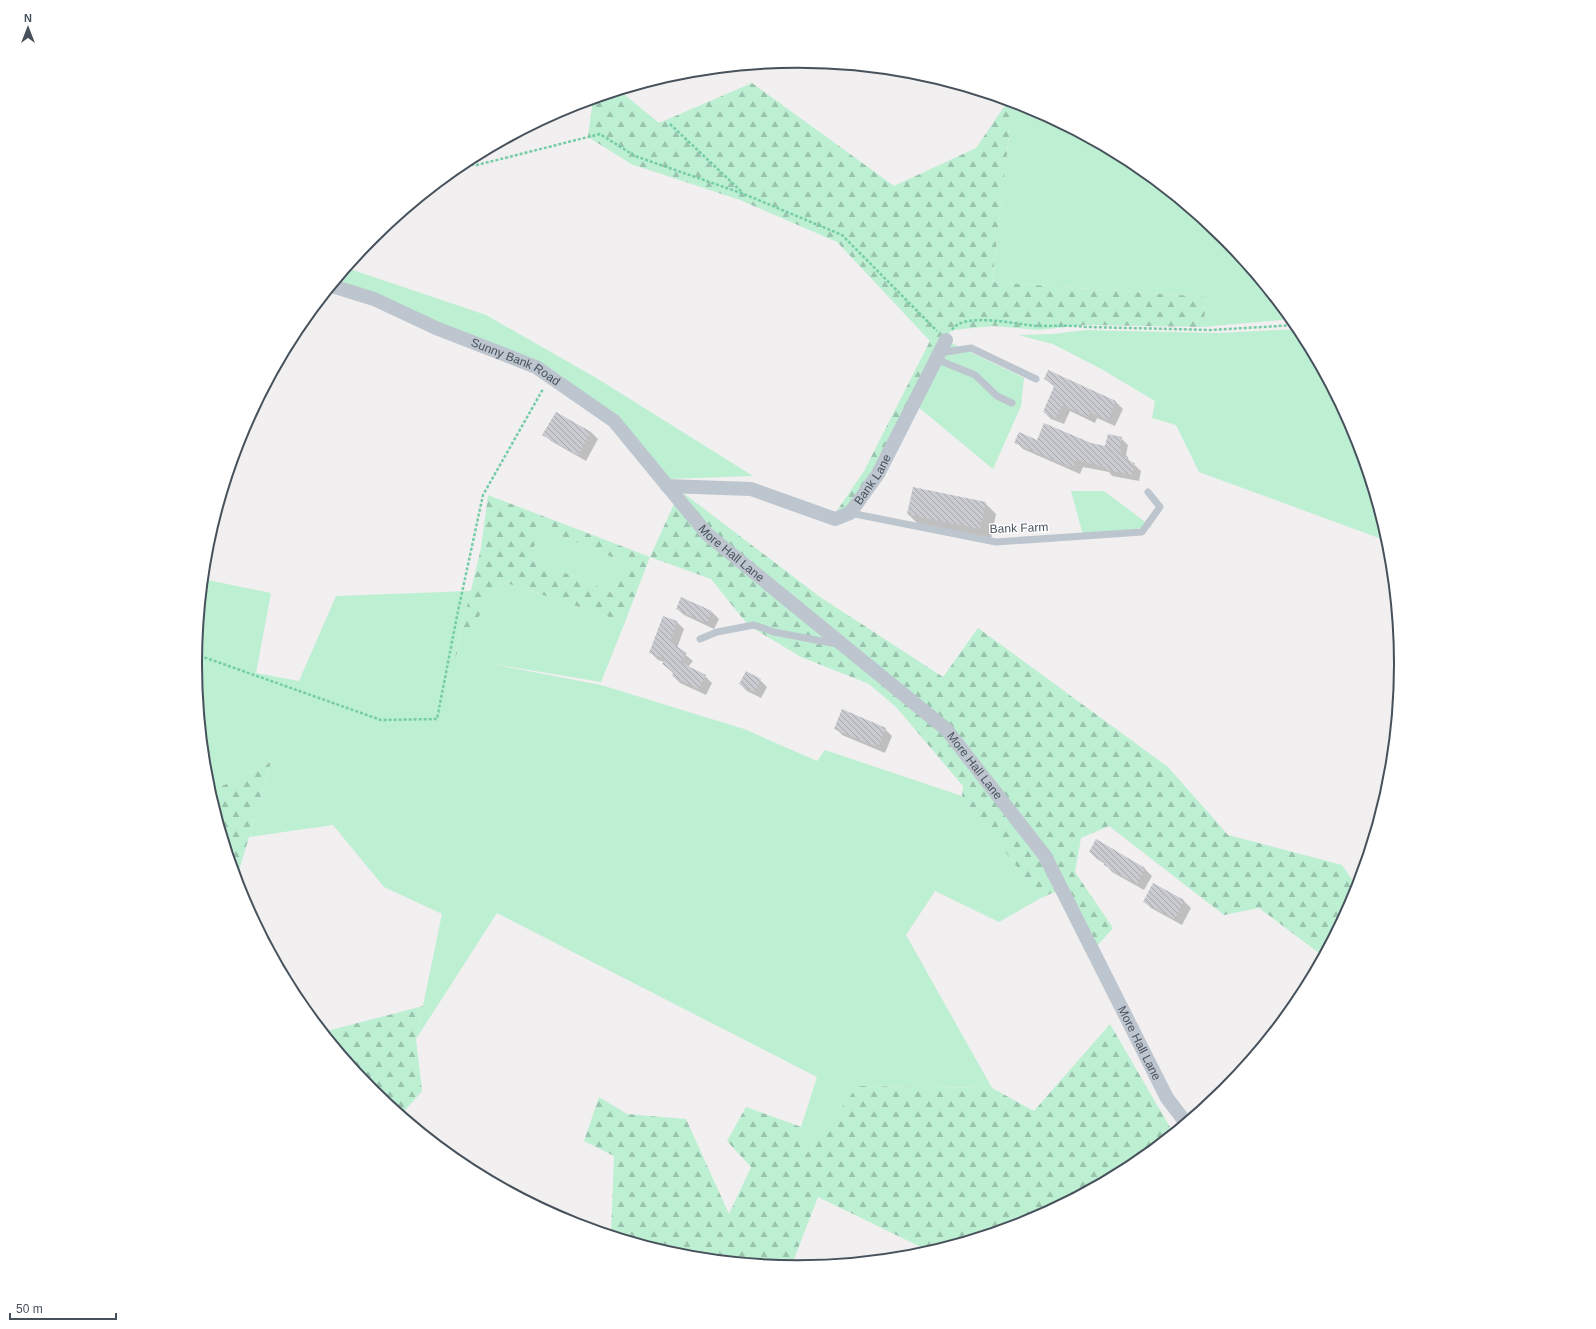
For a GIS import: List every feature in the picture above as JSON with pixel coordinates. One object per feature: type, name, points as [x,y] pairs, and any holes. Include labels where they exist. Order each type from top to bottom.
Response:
[{"type":"street","name":"Sunny Bank Road","points":[[336,287],[374,299],[436,328],[536,366],[614,421],[667,486]]},
{"type":"street","name":"Bank Lane","points":[[667,486],[752,489],[834,519],[850,513],[878,474],[946,340]]},
{"type":"street","name":"More Hall Lane","points":[[667,486],[707,534],[946,729],[1045,856],[1167,1098],[1183,1119]]},
{"type":"lane","points":[[938,356],[972,348],[1036,379]]},
{"type":"lane","points":[[938,356],[975,375],[997,396],[1012,403]]},
{"type":"lane","name":"Bank Farm","points":[[850,513],[996,542],[1142,532],[1160,507],[1148,492]]},
{"type":"lane","points":[[700,639],[717,632],[754,625],[774,632],[842,645]]},
{"type":"path","points":[[670,124],[744,194]]},
{"type":"path","points":[[474,165],[600,134],[635,156],[744,194],[842,235],[946,340],[954,327],[960,323],[976,320],[1037,326],[1070,324],[1087,327],[1211,330],[1289,325]]},
{"type":"path","points":[[202,656],[381,720],[437,719],[483,495],[550,376]]},
{"type":"green space","points":[[752,83],[894,186],[976,148],[1005,105],[1012,108],[992,282],[1207,297],[1203,327],[1085,325],[1038,330],[994,326],[952,330],[943,340],[876,473],[850,509],[834,515],[864,471],[930,341],[837,242],[740,200],[631,164],[588,137],[592,105],[624,94],[659,123]]},
{"type":"green space","points":[[1012,108],[1062,130],[1096,148],[1161,191],[1220,243],[1246,271],[1284,320],[1203,327],[1207,297],[992,282]]},
{"type":"green space","points":[[351,269],[486,315],[598,379],[753,476],[669,479],[616,416],[536,367],[341,282]]},
{"type":"green space","points":[[1291,329],[1315,366],[1349,436],[1363,473],[1381,541],[1379,538],[1199,472],[1176,425],[1152,418],[1155,401],[1103,370],[1053,344],[1018,335],[1053,334],[1086,330],[1218,333]]},
{"type":"green space","points":[[949,342],[1024,378],[1021,406],[993,469],[917,406]]},
{"type":"green space","points":[[1071,491],[1104,491],[1152,527],[1083,535]]},
{"type":"green space","points":[[682,492],[820,597],[943,677],[978,628],[1168,767],[1228,835],[1342,865],[1353,881],[1320,954],[1259,908],[1224,915],[1109,826],[1081,838],[1075,872],[1113,928],[1097,946],[949,725],[709,528]]},
{"type":"green space","points":[[488,495],[650,557],[625,622],[500,581],[455,657],[481,548]],"holes":[[[542,528],[626,563],[613,593],[529,558]]]},
{"type":"green space","points":[[674,504],[943,733],[1041,858],[1057,891],[1041,898],[962,796],[963,786],[896,707],[869,684],[801,657],[748,625],[711,579],[650,557]]},
{"type":"green space","points":[[542,528],[626,563],[613,593],[529,558]]},
{"type":"green space","points":[[208,580],[271,593],[256,673],[299,681],[336,596],[471,591],[455,656],[500,581],[625,622],[601,682],[481,662],[601,685],[744,729],[817,761],[825,750],[962,796],[1041,898],[999,922],[935,891],[906,935],[992,1088],[858,1086],[801,1161],[801,1127],[817,1077],[497,913],[416,1039],[442,914],[384,887],[333,825],[249,837],[271,762],[220,787],[220,811],[213,781],[203,704],[203,625]]},
{"type":"green space","points":[[271,762],[239,871],[220,811],[220,787]]},
{"type":"green space","points":[[423,1006],[416,1039],[422,1091],[404,1112],[376,1086],[327,1031]]},
{"type":"green space","points":[[1110,1024],[1171,1129],[1161,1138],[1129,1160],[1096,1181],[1062,1199],[1026,1216],[990,1229],[952,1241],[923,1248],[818,1197],[793,1261],[759,1260],[682,1250],[644,1241],[611,1231],[614,1156],[584,1141],[599,1097],[627,1114],[686,1119],[729,1214],[751,1167],[727,1141],[746,1107],[801,1127],[801,1161],[858,1086],[992,1088],[1034,1111]]},
{"type":"building","points":[[1048,370],[1116,401],[1108,420],[1090,412],[1088,417],[1063,405],[1056,418],[1043,412],[1055,384],[1044,379]]},
{"type":"building","points":[[556,412],[591,432],[578,455],[542,435]]},
{"type":"building","points":[[1044,423],[1091,443],[1105,446],[1108,434],[1122,437],[1119,449],[1122,450],[1120,456],[1127,457],[1126,461],[1135,463],[1132,475],[1104,469],[1105,467],[1076,460],[1073,468],[1014,443],[1019,432],[1037,440]]},
{"type":"building","points":[[913,487],[986,502],[980,529],[907,514]]},
{"type":"building","points":[[681,597],[712,611],[707,623],[676,609]]},
{"type":"building","points":[[663,616],[677,621],[670,642],[687,653],[680,662],[706,675],[699,689],[672,676],[674,672],[662,664],[666,659],[649,653]]},
{"type":"building","points":[[746,671],[761,679],[754,692],[739,684]]},
{"type":"building","points":[[842,709],[886,728],[878,747],[834,729]]},
{"type":"building","points":[[1096,839],[1145,868],[1137,884],[1104,865],[1105,862],[1089,852]]},
{"type":"building","points":[[1153,883],[1184,900],[1175,919],[1143,902]]}]
